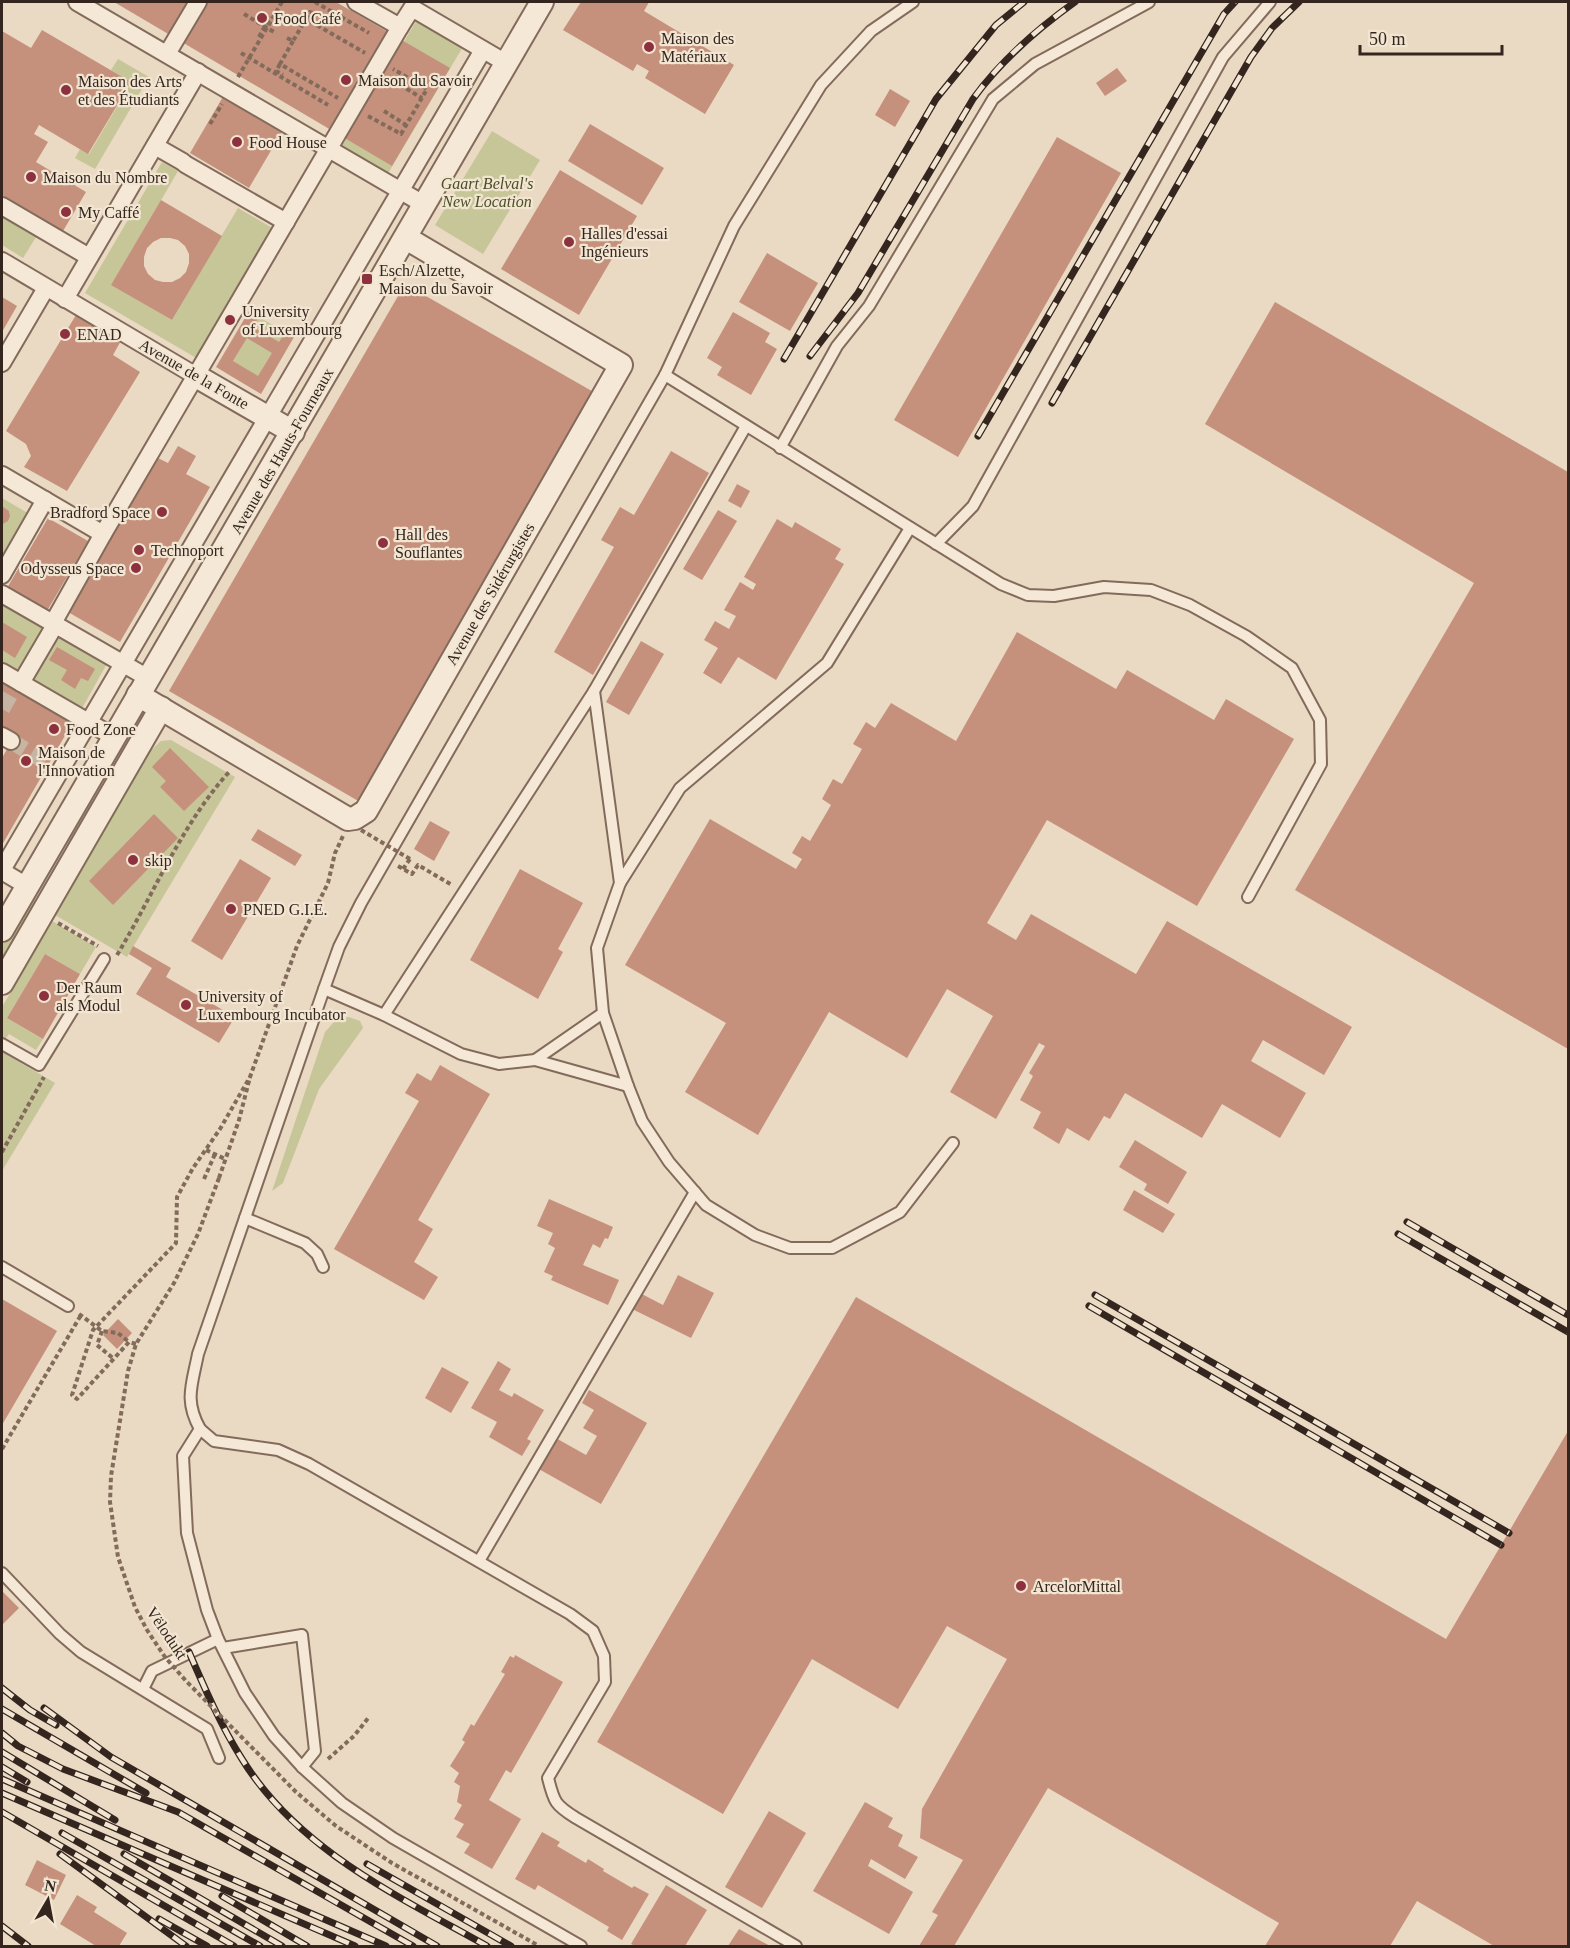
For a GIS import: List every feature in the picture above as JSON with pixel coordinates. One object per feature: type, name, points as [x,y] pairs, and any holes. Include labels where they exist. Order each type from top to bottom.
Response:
[{"type":"street","points":[[77,2],[425,204]]},
{"type":"street","points":[[167,54],[198,2]]},
{"type":"street","points":[[356,2],[400,27]]},
{"type":"street","name":"Avenue des Hauts-Fourneaux","points":[[2,930],[542,2]]},
{"type":"street","points":[[18,684],[103,534],[412,8],[506,63]]},
{"type":"street","name":"Avenue des Hauts-Fourneaux","points":[[2,870],[55,767],[88,722],[123,664],[483,50]]},
{"type":"street","points":[[65,298],[198,72]]},
{"type":"street","points":[[155,146],[286,222]]},
{"type":"street","points":[[2,206],[89,257]]},
{"type":"street","name":"Avenue des Sidérurgistes","points":[[355,824],[355,818],[366,811],[621,365],[406,238]]},
{"type":"street","name":"Avenue de la Fonte","points":[[2,261],[293,432]]},
{"type":"street","points":[[2,363],[46,288]]},
{"type":"street","points":[[2,475],[103,534]]},
{"type":"street","points":[[2,575],[45,500]]},
{"type":"street","points":[[2,594],[123,664],[161,708],[355,824]]},
{"type":"street","points":[[2,672],[18,684],[114,737]]},
{"type":"street","points":[[2,983],[161,708]]},
{"type":"street","points":[[2,870],[27,886]]},
{"type":"lane","points":[[796,1947],[561,1808],[553,1798],[548,1778],[605,1682],[604,1656],[593,1631],[570,1614],[309,1464],[278,1450],[214,1441],[200,1429],[192,1416],[189,1401],[198,1354],[339,946],[386,859],[665,375],[734,226],[821,85],[872,32],[913,2]]},
{"type":"lane","points":[[780,448],[837,346],[869,306],[993,99],[1035,64],[1149,2]]},
{"type":"lane","points":[[936,544],[973,506],[1223,57],[1270,2]]},
{"type":"lane","points":[[665,375],[1001,584],[1028,595],[1054,596],[1104,587],[1151,590],[1199,610],[1246,636],[1292,668],[1320,720],[1321,764],[1248,897]]},
{"type":"lane","points":[[384,1014],[594,692],[746,426]]},
{"type":"lane","points":[[910,528],[827,663],[680,788],[620,882],[597,948],[603,1013],[642,1120],[669,1162],[706,1205],[755,1235],[790,1248],[832,1248],[900,1212],[953,1143]]},
{"type":"lane","points":[[594,692],[620,882]]},
{"type":"lane","points":[[2,1044],[39,1065],[106,955]]},
{"type":"lane","points":[[324,988],[384,1014],[461,1054],[499,1064],[534,1060],[628,1086]]},
{"type":"lane","points":[[534,1060],[603,1013]]},
{"type":"lane","points":[[479,1562],[694,1192]]},
{"type":"lane","points":[[245,1218],[305,1244],[317,1254],[323,1267]]},
{"type":"lane","points":[[2,1268],[68,1306]]},
{"type":"lane","points":[[200,1429],[183,1456],[187,1533],[207,1610],[221,1643],[245,1693],[274,1736],[302,1767],[342,1803],[393,1838],[581,1947]]},
{"type":"lane","points":[[2,1572],[60,1634],[81,1652],[207,1729],[219,1758]]},
{"type":"lane","points":[[143,1689],[152,1671],[221,1643],[302,1635],[315,1751],[302,1767]]},
{"type":"path","points":[[280,2],[265,26],[247,57],[241,53],[249,58],[328,105]]},
{"type":"path","points":[[233,85],[280,2]]},
{"type":"path","points":[[315,2],[369,33]]},
{"type":"path","points":[[306,19],[310,12],[315,14]]},
{"type":"path","points":[[244,14],[274,32]]},
{"type":"path","points":[[301,28],[306,30]]},
{"type":"path","points":[[280,64],[276,70],[283,75]]},
{"type":"path","points":[[400,85],[422,98]]},
{"type":"path","points":[[210,124],[223,103]]},
{"type":"path","points":[[384,111],[407,125]]},
{"type":"path","points":[[106,955],[116,956],[203,803],[228,773]]},
{"type":"path","points":[[129,1342],[77,1399],[72,1395],[93,1330],[176,1242],[177,1197],[250,1077],[301,938],[328,883],[335,853],[347,828],[355,824],[410,859],[403,869]]},
{"type":"path","points":[[386,859],[412,874],[418,865],[464,892]]},
{"type":"path","points":[[42,913],[99,946]]},
{"type":"path","points":[[2,1152],[45,1077],[39,1065]]},
{"type":"path","name":"Vëlodukt","points":[[250,1077],[239,1120],[198,1234],[179,1273],[135,1344],[128,1371],[111,1476],[110,1502],[118,1557],[129,1591],[147,1630],[165,1657],[186,1681],[297,1792],[336,1826],[392,1863],[539,1947]]},
{"type":"path","points":[[206,1150],[225,1159]]},
{"type":"path","points":[[204,1179],[215,1154]]},
{"type":"path","points":[[2,1449],[81,1315],[102,1331],[118,1333],[135,1344]]},
{"type":"path","points":[[102,1331],[97,1345],[114,1359]]},
{"type":"path","points":[[302,1767],[325,1762],[354,1736],[369,1717]]},
{"type":"green space","points":[[418,18],[464,45],[387,175],[341,148]]},
{"type":"green space","points":[[118,59],[149,77],[95,169],[75,158],[80,149],[89,154],[131,83],[111,70]]},
{"type":"green space","name":"Gaart Belval's New Location","points":[[492,131],[540,160],[483,254],[435,225]]},
{"type":"green space","points":[[162,162],[178,171],[112,285],[172,320],[238,208],[274,229],[198,359],[85,293]]},
{"type":"green space","points":[[2,217],[36,237],[23,258],[2,245]]},
{"type":"green space","points":[[259,317],[285,332],[252,388],[226,373]]},
{"type":"green space","points":[[2,498],[31,515],[2,567],[2,524],[10,516],[9,511],[2,506]]},
{"type":"green space","points":[[2,599],[48,625],[18,676],[2,667]]},
{"type":"green space","points":[[59,632],[109,660],[80,712],[29,683]]},
{"type":"green space","points":[[171,740],[235,777],[127,957],[55,915],[151,750],[161,741]]},
{"type":"green space","points":[[85,797],[97,804],[72,848],[60,841]]},
{"type":"green space","points":[[27,895],[42,903],[2,972],[2,940]]},
{"type":"green space","points":[[52,921],[96,947],[80,974],[45,954],[7,1018],[43,1039],[36,1050],[9,1034],[5,1040],[2,1038],[2,1007]]},
{"type":"green space","points":[[349,1017],[360,1021],[363,1028],[319,1089],[283,1183],[272,1191],[325,1032],[334,1022]]},
{"type":"green space","points":[[2,1052],[55,1083],[2,1171]]},
{"type":"building","name":"Maison du Savoir","points":[[114,2],[336,2],[450,68],[392,166]]},
{"type":"building","name":"Maison des Matériaux","points":[[581,2],[649,2],[644,11],[734,65],[705,114],[645,78],[649,71],[637,64],[633,71],[563,30]]},
{"type":"building","points":[[42,30],[131,82],[88,154],[39,125],[34,134],[48,142],[36,162],[86,192],[63,231],[2,195],[2,31],[31,48]]},
{"type":"building","points":[[1117,68],[1127,81],[1105,96],[1096,83]]},
{"type":"building","points":[[890,89],[910,101],[895,127],[875,115]]},
{"type":"building","name":"Food House","points":[[224,95],[283,130],[249,188],[190,153]]},
{"type":"building","points":[[590,124],[664,168],[642,205],[568,161]]},
{"type":"building","points":[[1057,137],[1121,173],[958,457],[894,420]]},
{"type":"building","name":"Halles d'essai Ingénieurs","points":[[560,170],[637,216],[579,315],[501,269]]},
{"type":"building","points":[[161,200],[222,236],[172,320],[111,285]],"holes":[[[161,238],[178,240],[189,254],[186,272],[172,282],[155,280],[144,266],[147,248]]]},
{"type":"building","points":[[767,253],[818,283],[790,331],[739,302]]},
{"type":"building","name":"Hall des Souflantes","points":[[405,284],[597,394],[360,802],[169,691]]},
{"type":"building","points":[[2,297],[17,306],[2,332]]},
{"type":"building","points":[[1275,302],[1568,472],[1568,1049],[1295,890],[1474,583],[1205,424]]},
{"type":"building","points":[[79,310],[123,337],[113,355],[140,372],[67,491],[24,467],[31,456],[26,444],[6,431]]},
{"type":"building","points":[[249,311],[259,317],[253,327],[279,342],[285,332],[294,337],[261,394],[216,367]],"holes":[[[247,338],[272,353],[258,376],[233,361]]]},
{"type":"building","points":[[733,312],[770,333],[765,342],[777,349],[751,395],[717,375],[722,367],[707,358]]},
{"type":"building","name":"Technoport","points":[[178,446],[196,456],[186,474],[210,487],[120,642],[68,612],[158,458],[168,463]]},
{"type":"building","points":[[671,451],[709,473],[593,675],[554,652],[614,547],[601,540],[620,507],[634,515]]},
{"type":"building","points":[[737,484],[750,491],[741,508],[728,501]]},
{"type":"building","points":[[2,506],[9,511],[10,516],[3,524],[2,524]]},
{"type":"building","points":[[718,510],[737,521],[702,580],[683,569]]},
{"type":"building","points":[[48,518],[88,541],[47,611],[7,588]]},
{"type":"building","points":[[777,519],[792,528],[795,522],[841,549],[835,559],[844,564],[776,680],[738,657],[721,684],[703,673],[718,648],[704,640],[715,621],[729,629],[736,616],[724,610],[740,582],[753,590],[756,584],[744,577]]},
{"type":"building","points":[[2,622],[27,637],[15,658],[2,650]]},
{"type":"building","points":[[1017,632],[1116,689],[1127,670],[1214,720],[1226,699],[1294,739],[1197,906],[1047,820],[987,923],[1016,940],[1031,914],[1136,974],[1167,921],[1352,1027],[1324,1075],[1263,1040],[1251,1061],[1306,1093],[1280,1138],[1222,1104],[1202,1138],[1125,1093],[1110,1119],[1104,1116],[1089,1141],[1067,1128],[1059,1144],[1033,1128],[1041,1112],[1020,1100],[1033,1076],[1029,1073],[1045,1046],[1039,1043],[996,1119],[950,1092],[993,1016],[947,989],[907,1058],[829,1012],[758,1135],[685,1092],[726,1023],[625,965],[710,819],[796,869],[802,859],[792,853],[802,836],[810,841],[831,805],[822,799],[833,779],[842,784],[862,749],[853,744],[866,722],[875,728],[891,703],[956,741]]},
{"type":"building","points":[[641,641],[664,654],[629,715],[606,702]]},
{"type":"building","points":[[57,647],[95,669],[88,681],[81,678],[75,689],[61,680],[67,670],[49,660]]},
{"type":"building","name":"Maison de l'Innovation","points":[[2,678],[74,720],[2,845],[2,758],[15,735],[2,728]]},
{"type":"building","points":[[170,748],[209,787],[184,811],[160,787],[166,781],[152,767]]},
{"type":"building","name":"skip","points":[[154,814],[178,838],[113,905],[89,881]]},
{"type":"building","points":[[430,821],[450,832],[434,861],[414,849]]},
{"type":"building","points":[[258,829],[302,855],[295,866],[251,840]]},
{"type":"building","name":"PNED G.I.E.","points":[[240,859],[271,878],[222,960],[191,941]]},
{"type":"building","points":[[520,869],[583,903],[558,949],[563,952],[538,999],[470,960]]},
{"type":"building","name":"University of Luxembourg Incubator","points":[[133,946],[171,968],[166,977],[235,1017],[219,1043],[136,994],[152,968],[129,954]]},
{"type":"building","name":"Der Raum als Modul","points":[[45,954],[80,974],[43,1039],[7,1018]]},
{"type":"building","points":[[440,1065],[490,1094],[418,1220],[433,1229],[414,1262],[438,1277],[424,1300],[334,1249],[419,1101],[405,1093],[417,1073],[431,1081]]},
{"type":"building","points":[[1135,1140],[1187,1172],[1168,1204],[1144,1190],[1147,1184],[1119,1167]]},
{"type":"building","points":[[1134,1190],[1175,1214],[1163,1233],[1123,1210]]},
{"type":"building","points":[[549,1199],[613,1227],[608,1239],[605,1238],[600,1248],[593,1244],[583,1265],[619,1280],[608,1305],[551,1280],[553,1276],[544,1272],[555,1248],[548,1244],[553,1233],[537,1226]]},
{"type":"building","points":[[678,1275],[714,1293],[691,1338],[630,1308],[638,1292],[663,1305]]},
{"type":"building","name":"ArcelorMittal","points":[[856,1297],[1446,1639],[1568,1431],[1568,1946],[1494,1946],[1417,1901],[1390,1946],[1265,1946],[1279,1923],[1048,1788],[954,1946],[919,1946],[938,1915],[932,1912],[963,1860],[920,1838],[922,1809],[1007,1659],[947,1626],[898,1709],[812,1659],[723,1814],[597,1742]]},
{"type":"building","points":[[2,1299],[57,1331],[2,1425]]},
{"type":"building","points":[[118,1319],[132,1333],[117,1349],[103,1335]]},
{"type":"building","points":[[498,1361],[511,1369],[499,1390],[512,1397],[514,1393],[544,1410],[527,1439],[531,1441],[522,1456],[489,1437],[497,1422],[471,1408]]},
{"type":"building","points":[[442,1367],[469,1382],[451,1413],[425,1398]]},
{"type":"building","points":[[589,1390],[647,1423],[601,1504],[537,1468],[554,1437],[586,1455],[597,1436],[583,1428],[594,1410],[582,1403]]},
{"type":"building","points":[[2,1591],[19,1608],[2,1625]]},
{"type":"building","points":[[515,1655],[563,1682],[511,1773],[506,1770],[489,1800],[521,1819],[492,1869],[464,1853],[470,1844],[456,1837],[464,1824],[454,1819],[462,1805],[457,1802],[460,1786],[454,1782],[459,1773],[450,1766],[465,1742],[462,1740],[471,1724],[474,1726],[505,1674],[501,1672],[510,1656],[514,1658]]},
{"type":"building","points":[[865,1802],[893,1818],[888,1827],[903,1835],[898,1846],[918,1857],[905,1879],[871,1859],[868,1866],[913,1892],[889,1934],[813,1891]]},
{"type":"building","points":[[769,1811],[806,1833],[762,1908],[725,1887]]},
{"type":"building","points":[[542,1832],[560,1842],[557,1846],[586,1863],[588,1859],[632,1888],[634,1886],[649,1894],[622,1940],[607,1931],[609,1927],[538,1885],[535,1890],[515,1879]]},
{"type":"building","points":[[37,1860],[66,1875],[54,1900],[25,1885]]},
{"type":"building","points":[[666,1885],[707,1910],[685,1946],[635,1946],[631,1944]]},
{"type":"building","points":[[77,1895],[97,1907],[94,1912],[127,1933],[119,1946],[96,1946],[60,1924]]},
{"type":"building","points":[[739,1929],[770,1946],[728,1946]]},
{"type":"tunnel","points":[[2,709],[15,686]]},
{"type":"tunnel","points":[[11,741],[49,764]]},
{"type":"railway","points":[[784,359],[936,99],[996,25],[1024,2]]},
{"type":"railway","points":[[810,356],[858,293],[973,99],[995,71],[1020,46],[1075,2]]},
{"type":"railway","points":[[978,436],[1224,14],[1235,2]]},
{"type":"railway","points":[[1052,403],[1251,57],[1272,28],[1299,2]]},
{"type":"railway","points":[[1407,1222],[1568,1315]]},
{"type":"railway","points":[[1398,1234],[1568,1332]]},
{"type":"railway","points":[[1095,1295],[1509,1533]]},
{"type":"railway","points":[[1089,1306],[1501,1545]]},
{"type":"railway","points":[[189,1652],[234,1746],[265,1791],[291,1820],[352,1868],[487,1946]]},
{"type":"railway","points":[[2,1688],[30,1710],[56,1725]]},
{"type":"railway","points":[[44,1708],[111,1757],[437,1946]]},
{"type":"railway","points":[[2,1709],[146,1793]]},
{"type":"railway","points":[[2,1733],[18,1746],[63,1769],[178,1812],[413,1946]]},
{"type":"railway","points":[[2,1752],[115,1820]]},
{"type":"railway","points":[[2,1767],[27,1782]]},
{"type":"railway","points":[[2,1779],[386,1946]]},
{"type":"railway","points":[[2,1793],[355,1946]]},
{"type":"railway","points":[[2,1812],[234,1946]]},
{"type":"railway","points":[[62,1833],[260,1946]]},
{"type":"railway","points":[[60,1854],[186,1946]]},
{"type":"railway","points":[[124,1854],[282,1946]]},
{"type":"railway","points":[[367,1864],[511,1946]]},
{"type":"railway","points":[[222,1896],[307,1946]]},
{"type":"railway","points":[[159,1919],[207,1946]]},
{"type":"railway","points":[[2,1926],[28,1946]]},
{"type":"place","name":"Food Café","points":[[262,18]]},
{"type":"place","name":"Maison des Matériaux","points":[[649,47]]},
{"type":"place","name":"Maison du Savoir","points":[[346,80]]},
{"type":"place","name":"Maison des Arts et des Étudiants","points":[[66,90]]},
{"type":"place","name":"Food House","points":[[237,142]]},
{"type":"place","name":"Maison du Nombre","points":[[31,177]]},
{"type":"place","name":"My Caffé","points":[[66,212]]},
{"type":"place","name":"Halles d'essai Ingénieurs","points":[[569,242]]},
{"type":"place","name":"Esch/Alzette, Maison du Savoir","points":[[367,279]]},
{"type":"place","name":"University of Luxembourg","points":[[230,320]]},
{"type":"place","name":"ENAD","points":[[65,334]]},
{"type":"place","name":"Bradford Space","points":[[162,512]]},
{"type":"place","name":"Hall des Souflantes","points":[[383,543]]},
{"type":"place","name":"Technoport","points":[[139,550]]},
{"type":"place","name":"Odysseus Space","points":[[136,568]]},
{"type":"place","name":"Food Zone","points":[[54,729]]},
{"type":"place","name":"Maison de l'Innovation","points":[[26,761]]},
{"type":"place","name":"skip","points":[[133,860]]},
{"type":"place","name":"PNED G.I.E.","points":[[231,909]]},
{"type":"place","name":"Der Raum als Modul","points":[[44,996]]},
{"type":"place","name":"University of Luxembourg Incubator","points":[[186,1005]]},
{"type":"place","name":"ArcelorMittal","points":[[1021,1586]]}]
